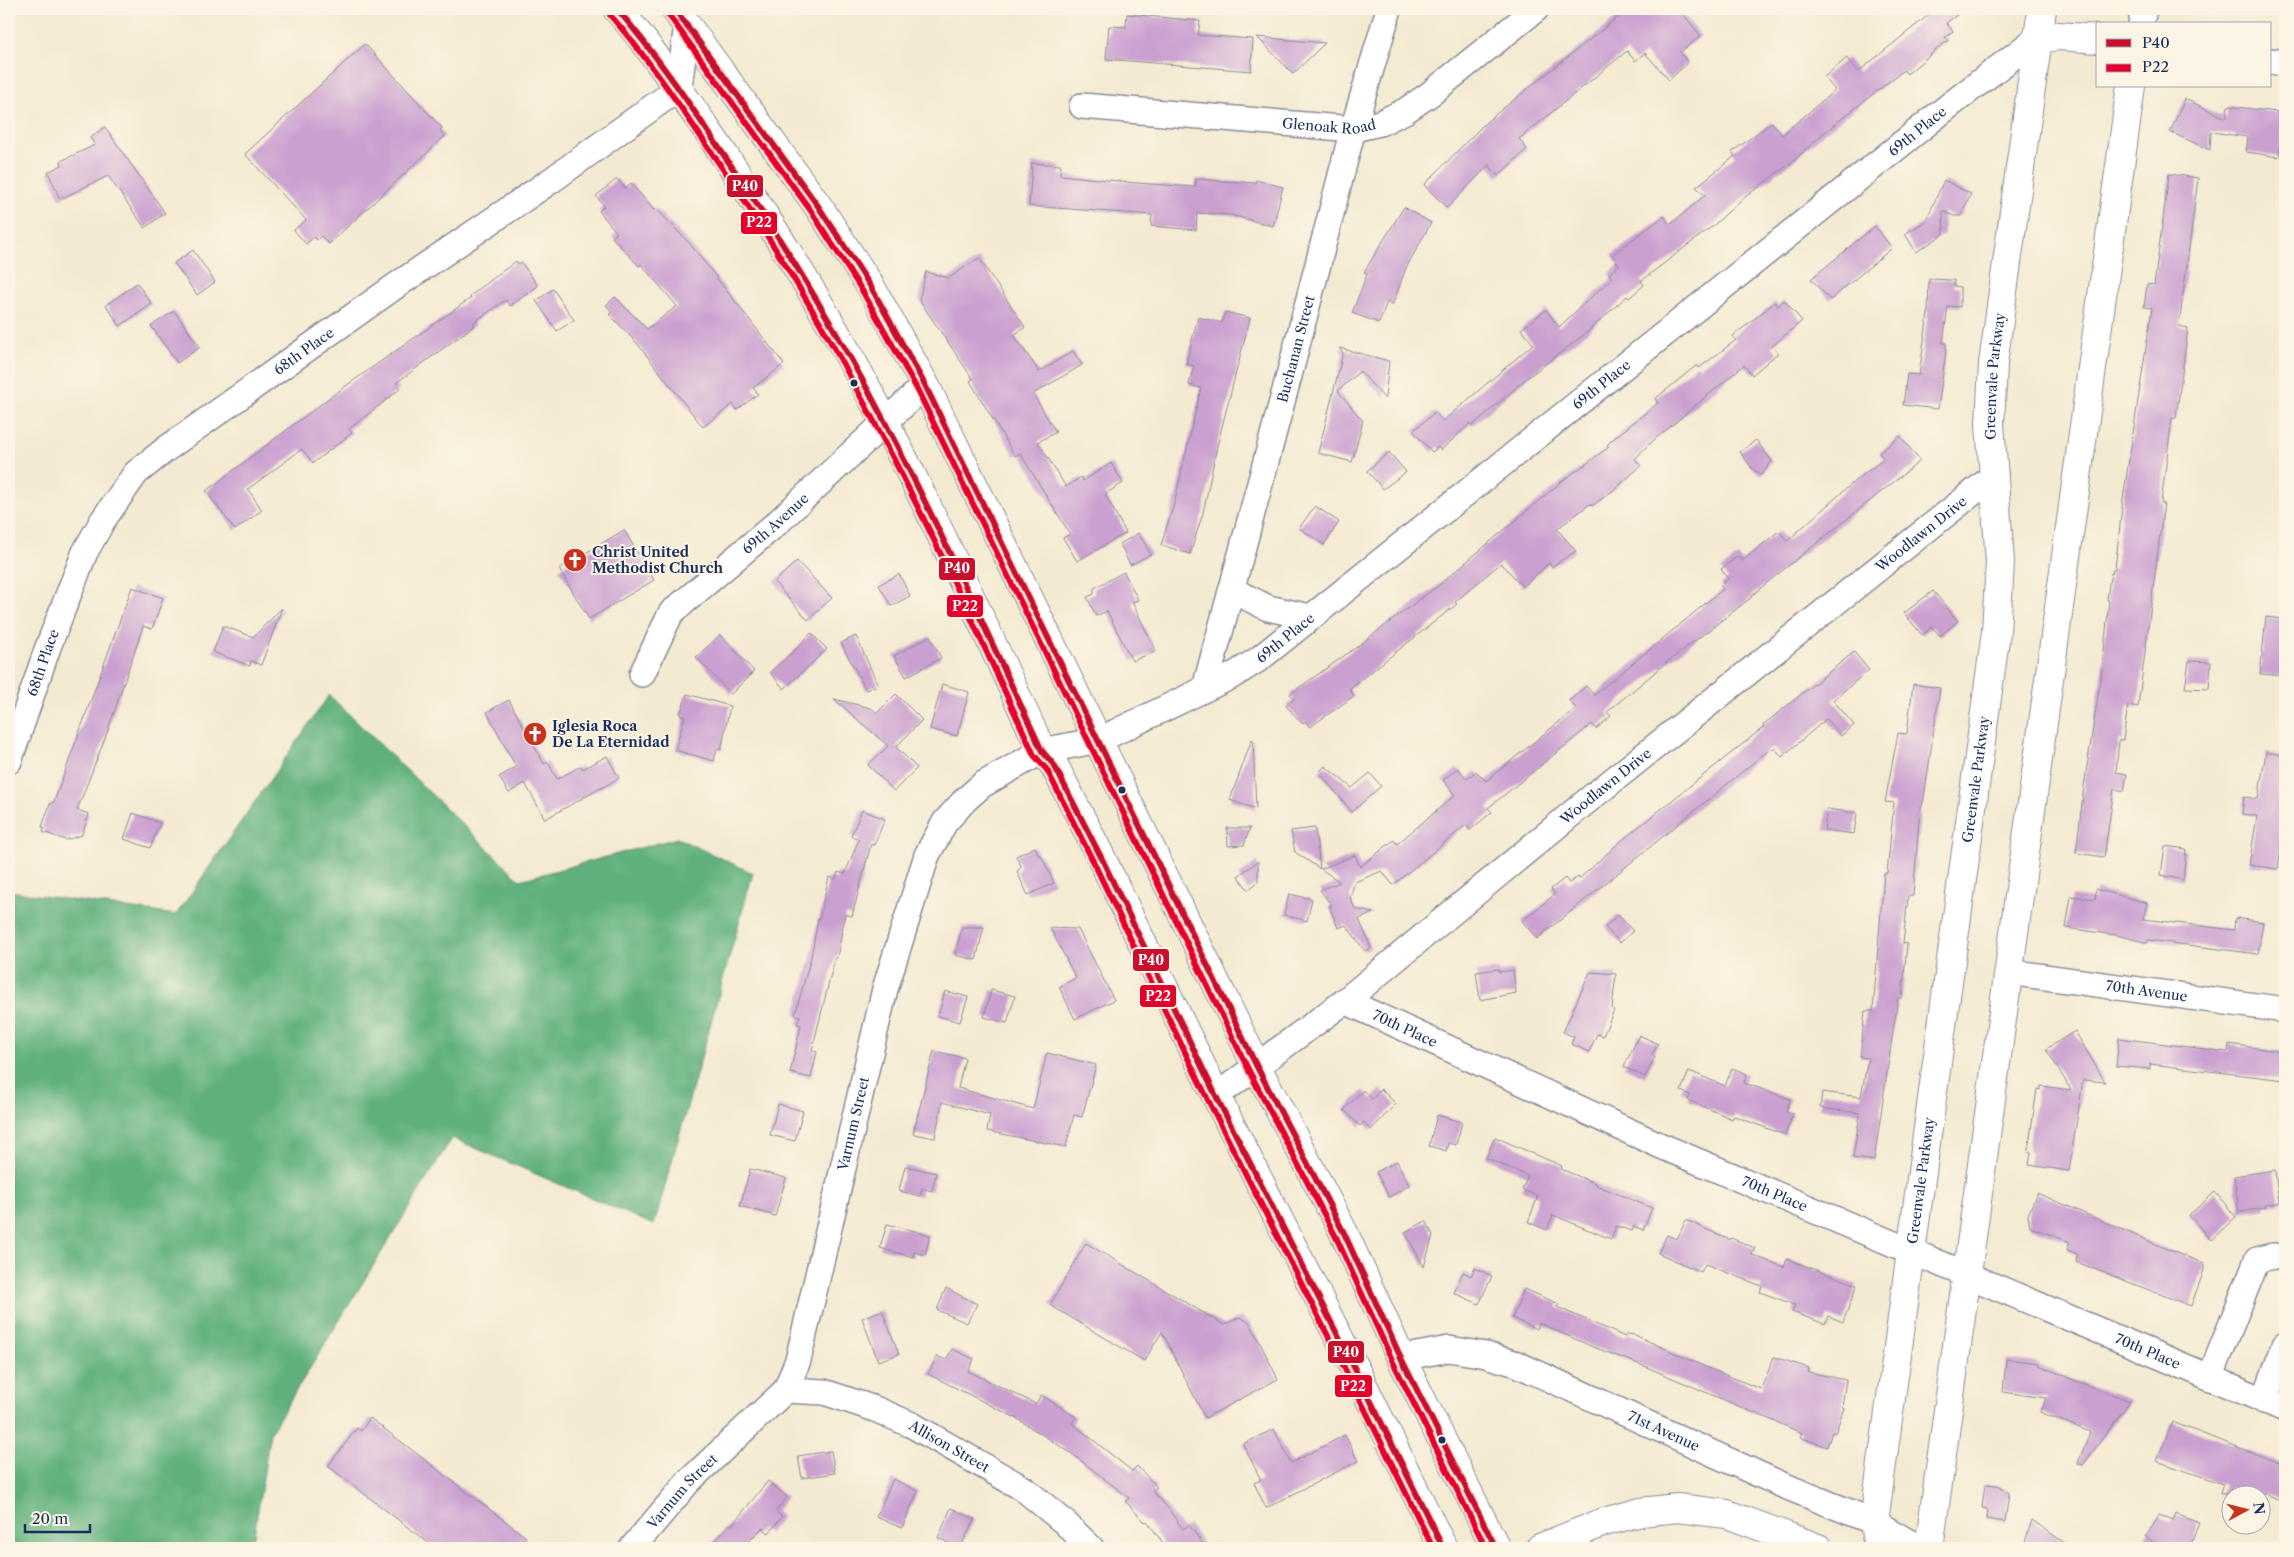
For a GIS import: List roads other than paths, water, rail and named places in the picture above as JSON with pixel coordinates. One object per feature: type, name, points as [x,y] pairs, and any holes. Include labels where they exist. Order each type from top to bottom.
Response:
[{"type":"main road","points":[[618,9],[679,88],[732,164],[843,344],[932,517],[1042,751],[1054,765],[1101,857],[1216,1096],[1361,1381],[1443,1548]]},
{"type":"main road","name":"Greenvale Parkway","points":[[1878,1548],[1874,1522],[1996,632],[2000,562],[1990,424],[1993,364],[2036,39],[2042,9]]},
{"type":"main road","points":[[681,16],[818,206],[871,287],[925,384],[1256,1067],[1344,1233],[1401,1358],[1496,1548]]},
{"type":"main road","points":[[2036,39],[2059,36],[2096,39]]},
{"type":"main road","points":[[1929,1548],[2131,88]]},
{"type":"main road","points":[[1540,1548],[1604,1522],[1641,1512],[1678,1508],[1727,1514],[1818,1548]]},
{"type":"street","name":"Buchanan Street","points":[[1205,688],[1290,372],[1352,128],[1389,9]]},
{"type":"street","name":"Glenoak Road","points":[[1082,106],[1352,128],[1380,122],[1405,111],[1430,94],[1536,9]]},
{"type":"street","points":[[2142,22],[2144,9]]},
{"type":"street","points":[[679,88],[681,16]]},
{"type":"street","name":"69th Place","points":[[1098,740],[1232,676],[1259,659],[1950,105],[2036,39]]},
{"type":"street","points":[[2272,61],[2285,63]]},
{"type":"street","name":"68th Place","points":[[9,761],[48,647],[86,552],[103,520],[136,473],[166,448],[397,285],[549,182],[679,88]]},
{"type":"street","name":"69th Avenue","points":[[642,674],[670,613],[777,523],[925,384]]},
{"type":"street","name":"Woodlawn Drive","points":[[1216,1096],[1345,1000],[1587,801],[1995,476]]},
{"type":"street","points":[[1232,590],[1268,608],[1310,617]]},
{"type":"street","name":"Varnum Street","points":[[632,1548],[689,1481],[786,1390],[798,1360],[885,989],[927,855],[945,822],[982,785],[1042,751],[1098,740]]},
{"type":"street","name":"70th Avenue","points":[[2008,972],[2285,1010]]},
{"type":"street","name":"70th Place","points":[[1345,1000],[1659,1145],[2275,1405],[2285,1345]]},
{"type":"street","points":[[2210,1378],[2257,1260],[2273,1256],[2285,1257]]},
{"type":"street","name":"71st Avenue","points":[[1401,1358],[1449,1349],[1486,1355],[1517,1364],[1780,1484],[1874,1522],[1919,1548]]},
{"type":"street","name":"Allison Street","points":[[786,1390],[824,1392],[875,1409],[912,1425],[1024,1489],[1063,1521],[1091,1548]]},
{"type":"place","name":"Christ United Methodist Church","points":[[575,560]]},
{"type":"place","name":"Iglesia Roca De La Eternidad","points":[[535,734]]}]
